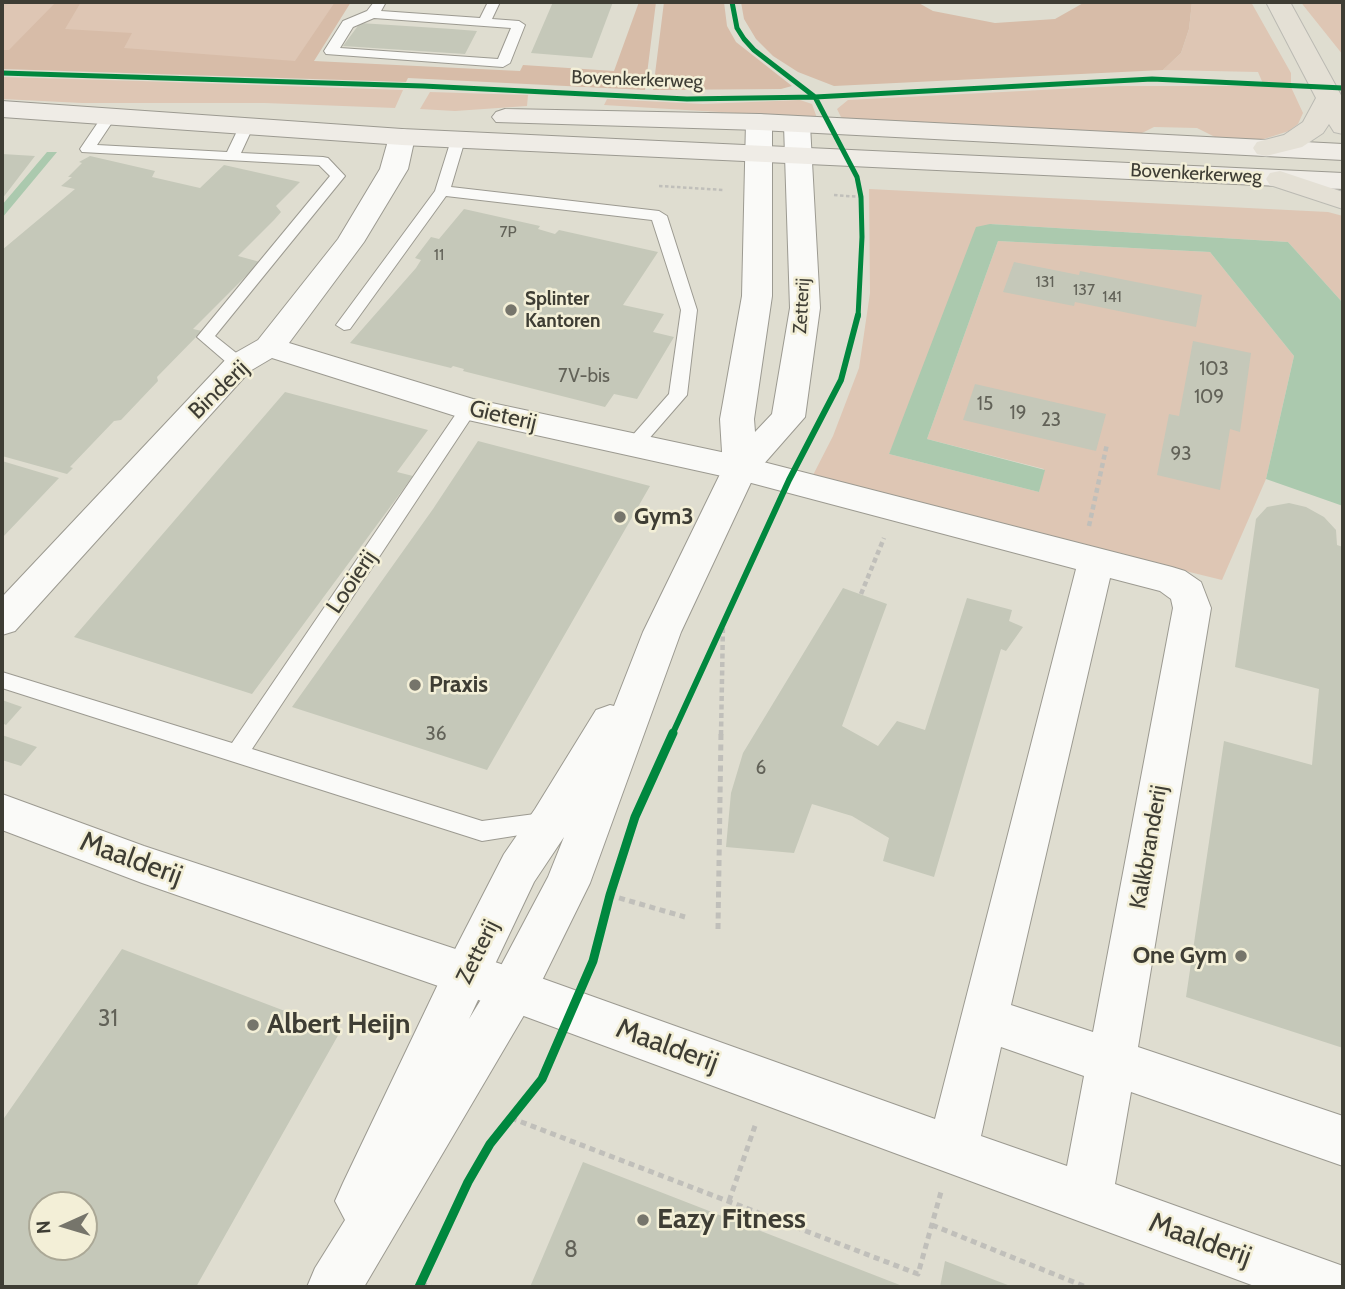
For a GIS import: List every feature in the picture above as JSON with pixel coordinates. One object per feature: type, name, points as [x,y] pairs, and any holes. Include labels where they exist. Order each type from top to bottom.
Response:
[{"type":"main road","points":[[1278,2],[1336,102],[1343,125]]},
{"type":"main road","points":[[1266,148],[1293,141],[1314,127],[1336,102]]},
{"type":"main road","name":"Bovenkerkerweg","points":[[2,109],[402,137],[1343,181]]},
{"type":"main road","name":"Bovenkerkerweg","points":[[83,113],[260,110],[759,122],[1343,152]]},
{"type":"main road","points":[[1280,179],[1343,201]]},
{"type":"street","name":"Zetterij","points":[[740,468],[737,419],[757,296],[759,122]]},
{"type":"street","name":"Zetterij","points":[[334,1287],[513,990],[568,883],[662,632],[740,468],[788,417],[805,308],[797,125]]},
{"type":"street","name":"Binderij","points":[[2,621],[239,364],[269,347],[350,242],[394,169],[402,137]]},
{"type":"street","name":"Gieterij","points":[[269,347],[468,409],[740,468]]},
{"type":"street","name":"Kalkbranderij","points":[[740,468],[1172,581],[1188,592],[1192,608],[1087,1199]]},
{"type":"street","points":[[952,1150],[1089,559]]},
{"type":"street","name":"Zetterij","points":[[322,1287],[466,974],[519,868],[550,822],[662,632]]},
{"type":"street","name":"Maalderij","points":[[2,812],[142,864],[513,990],[1329,1287]]},
{"type":"street","points":[[983,1018],[1343,1141]]},
{"type":"lane","points":[[372,15],[380,2]]},
{"type":"lane","points":[[428,18],[438,2]]},
{"type":"lane","points":[[484,22],[494,2]]},
{"type":"lane","points":[[372,15],[428,18],[519,25],[503,63],[331,51],[348,24],[372,15]]},
{"type":"lane","points":[[110,115],[87,149],[323,161],[338,176],[205,337],[239,364]]},
{"type":"lane","points":[[232,158],[246,127]]},
{"type":"lane","points":[[344,325],[442,191],[458,140]]},
{"type":"lane","points":[[442,191],[659,216],[689,310],[678,395],[633,444]]},
{"type":"lane","name":"Looierij","points":[[236,755],[468,409]]},
{"type":"lane","points":[[2,680],[482,831],[550,822]]},
{"type":"path","points":[[847,158],[858,182],[861,210]]},
{"type":"path","points":[[1089,559],[1107,444]]},
{"type":"path","points":[[861,594],[895,508]]},
{"type":"path","points":[[712,648],[729,612]]},
{"type":"path","points":[[718,929],[723,624]]},
{"type":"path","points":[[608,905],[614,882]]},
{"type":"path","points":[[729,1201],[770,1083]]},
{"type":"path","points":[[504,1127],[519,1109]]},
{"type":"path","points":[[512,1118],[918,1274],[952,1150]]},
{"type":"path","points":[[932,1226],[1086,1287]]},
{"type":"path","points":[[427,1271],[420,1285],[431,1287]]},
{"type":"shaded area","points":[[2,2],[341,2],[299,64],[2,53]]},
{"type":"shaded area","points":[[56,2],[81,2],[65,29],[132,33],[124,48],[295,61],[335,2],[351,2],[314,61],[520,71],[523,65],[614,71],[639,2],[656,2],[645,90],[408,78],[406,82],[2,69],[2,50],[9,50]]},
{"type":"shaded area","points":[[664,2],[724,2],[727,26],[736,42],[792,86],[781,89],[653,90]]},
{"type":"shaded area","points":[[741,2],[917,2],[933,11],[995,23],[1055,19],[1085,2],[1192,2],[1189,29],[1181,53],[1163,70],[834,86],[798,72],[773,56],[756,39],[744,19]]},
{"type":"shaded area","points":[[1192,2],[1251,2],[1291,73],[1291,87],[1303,113],[1298,124],[1289,131],[1264,139],[1219,139],[1197,128],[1154,127],[1138,135],[842,119],[837,109],[848,100],[1118,86],[1264,86],[1258,72],[1163,70],[1181,53],[1189,29]]},
{"type":"shaded area","points":[[1301,2],[1343,2],[1343,55],[1303,5]]},
{"type":"shaded area","points":[[2,77],[403,90],[395,108],[265,103],[82,103],[2,99]]},
{"type":"shaded area","points":[[430,92],[528,95],[527,106],[455,111],[420,109]]},
{"type":"shaded area","points":[[607,99],[703,104],[800,100],[812,104],[817,118],[604,105]]},
{"type":"shaded area","points":[[47,152],[57,152],[2,218],[2,205]]},
{"type":"shaded area","points":[[869,189],[1328,212],[1343,216],[1343,303],[1288,242],[990,224],[889,454],[1039,492],[1044,469],[927,439],[998,241],[1210,252],[1294,356],[1266,479],[1222,580],[811,479],[833,436],[859,368],[870,293]]},
{"type":"shaded area","points":[[990,224],[1288,242],[1343,303],[1343,506],[1266,479],[1294,356],[1210,252],[998,241],[927,439],[1045,470],[1039,492],[889,454],[976,227]]},
{"type":"building","points":[[553,2],[613,2],[592,58],[531,53]]},
{"type":"building","points":[[360,23],[477,31],[465,54],[343,46]]},
{"type":"building","points":[[2,154],[35,156],[2,199]]},
{"type":"building","points":[[90,156],[155,171],[152,177],[200,188],[224,165],[300,182],[276,206],[281,212],[238,256],[260,262],[193,329],[202,331],[157,377],[158,381],[121,420],[114,421],[70,467],[73,468],[67,474],[2,456],[2,250],[75,189],[61,186],[72,177],[68,177],[82,163],[79,162]]},
{"type":"building","name":"Splinter Kantoren","points":[[464,209],[540,226],[538,229],[555,234],[559,230],[658,252],[623,305],[664,314],[653,332],[674,337],[637,399],[614,394],[605,407],[463,371],[464,369],[453,366],[451,368],[350,343],[416,268],[421,260],[415,258],[431,237],[439,239]]},
{"type":"building","points":[[1014,262],[1079,275],[1080,271],[1202,295],[1196,327],[1075,302],[1074,306],[1003,292]]},
{"type":"building","points":[[1193,341],[1251,353],[1240,432],[1230,429],[1220,490],[1157,475],[1169,414],[1179,416]]},
{"type":"building","points":[[975,384],[1106,414],[1096,451],[963,420]]},
{"type":"building","points":[[285,392],[428,430],[397,472],[413,476],[252,694],[74,637]]},
{"type":"building","points":[[478,441],[650,486],[487,770],[292,707]]},
{"type":"building","points":[[2,461],[59,478],[2,538]]},
{"type":"building","points":[[1289,503],[1306,507],[1324,517],[1336,530],[1337,545],[1343,547],[1343,1048],[1186,997],[1224,741],[1312,765],[1319,689],[1235,667],[1256,519],[1267,507]]},
{"type":"building","points":[[843,588],[887,604],[842,726],[878,746],[897,721],[925,730],[967,598],[1012,610],[1009,621],[1023,627],[1006,651],[1001,649],[934,877],[883,861],[889,838],[852,816],[812,804],[794,853],[726,847],[731,793],[743,753]]},
{"type":"building","points":[[2,700],[22,707],[6,725],[2,723]]},
{"type":"building","points":[[2,735],[37,747],[21,766],[2,760]]},
{"type":"building","points":[[122,949],[340,1032],[196,1287],[2,1287],[2,1121]]},
{"type":"building","points":[[583,1162],[905,1287],[530,1287]]},
{"type":"building","points":[[945,1261],[1013,1287],[940,1287]]},
{"type":"cycle path","points":[[419,1287],[468,1182],[490,1144],[542,1079],[593,961],[610,895],[635,817],[789,480],[841,380],[860,309],[862,237],[861,197],[857,177],[815,97],[754,50],[744,39],[737,28],[732,2]]},
{"type":"cycle path","points":[[2,73],[423,86],[687,99],[815,97],[1152,79],[1343,88]]},
{"type":"place","name":"Splinter Kantoren","points":[[511,310]]},
{"type":"place","name":"Gym3","points":[[620,517]]},
{"type":"place","name":"Praxis","points":[[415,685]]},
{"type":"place","name":"One Gym","points":[[1241,956]]},
{"type":"place","name":"Albert Heijn","points":[[253,1025]]},
{"type":"place","name":"Eazy Fitness","points":[[643,1220]]}]
